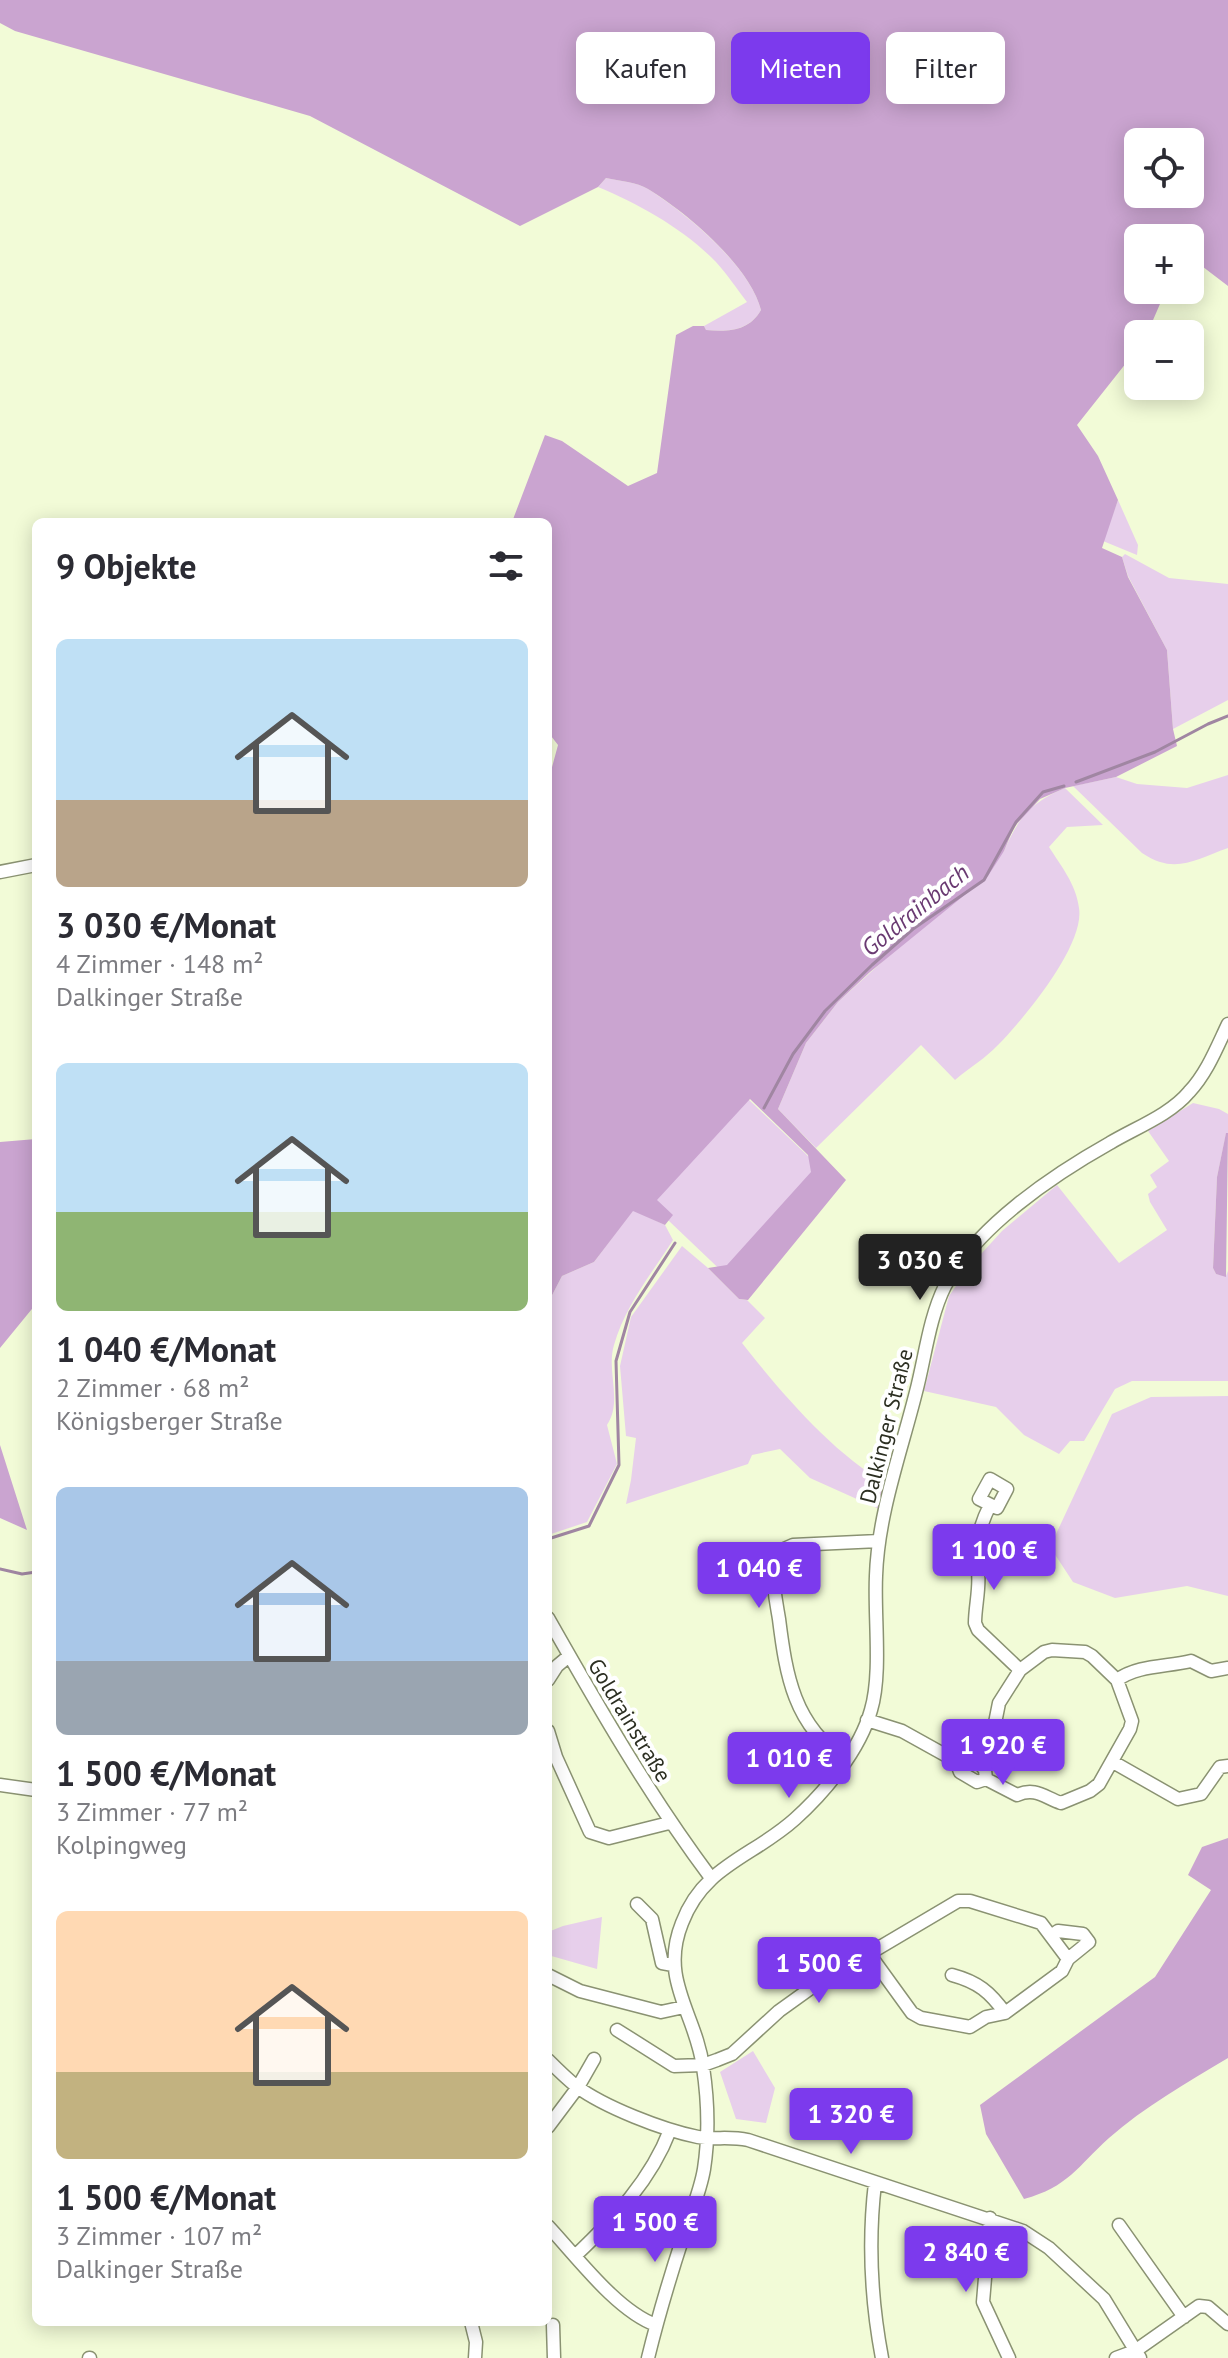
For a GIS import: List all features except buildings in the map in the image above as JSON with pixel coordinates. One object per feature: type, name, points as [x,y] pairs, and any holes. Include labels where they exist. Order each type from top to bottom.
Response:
[{"type":"street","points":[[0,872],[32,866]]},
{"type":"street","name":"Dalkinger Straße","points":[[648,2358],[699,2191],[708,2138],[703,2065],[676,1984],[673,1965],[680,1926],[697,1892],[711,1878],[794,1820],[845,1759],[867,1720],[872,1707],[876,1650],[879,1541],[937,1308],[953,1274],[991,1229],[1036,1191],[1187,1095],[1203,1074],[1228,1024]]},
{"type":"street","points":[[990,1505],[979,1528],[975,1563],[978,1573],[975,1623],[978,1630],[1020,1670]]},
{"type":"street","points":[[845,1759],[835,1753],[796,1704],[786,1669],[773,1564],[784,1549],[793,1545],[879,1541]]},
{"type":"street","name":"Goldrainstraße","points":[[552,1625],[636,1772],[669,1823],[711,1878]]},
{"type":"street","points":[[956,1761],[960,1772],[977,1782],[986,1779],[1017,1795],[1028,1790],[1035,1791],[1061,1803],[1090,1791],[1099,1784],[1113,1762],[1132,1721],[1117,1680],[1085,1652],[1044,1652],[1020,1670],[999,1703],[994,1728],[977,1760]]},
{"type":"street","points":[[552,1674],[569,1656]]},
{"type":"street","points":[[1117,1680],[1126,1674],[1154,1666],[1166,1667],[1191,1661],[1211,1671],[1228,1668]]},
{"type":"street","points":[[867,1720],[902,1731],[956,1761],[977,1760]]},
{"type":"street","points":[[552,1744],[590,1832],[609,1838],[669,1823]]},
{"type":"street","points":[[977,1760],[985,1770],[986,1779]]},
{"type":"street","points":[[1113,1762],[1178,1799],[1201,1794],[1220,1767],[1228,1766]]},
{"type":"street","points":[[0,1785],[32,1789]]},
{"type":"street","points":[[617,2030],[674,2066],[703,2065],[732,2054],[779,2011],[811,1988],[958,1901],[970,1901],[1041,1923],[1068,1959]]},
{"type":"street","points":[[637,1904],[652,1919],[662,1963],[673,1965]]},
{"type":"street","points":[[870,1955],[905,2005],[921,2018],[970,2027],[986,2017],[1005,2013],[1062,1971],[1068,1959],[1089,1942],[1083,1934],[1058,1931],[1051,1936]]},
{"type":"street","points":[[952,1975],[985,1988],[1005,2013]]},
{"type":"street","points":[[552,1977],[580,1991],[661,2012],[684,2007]]},
{"type":"street","points":[[552,2122],[594,2059]]},
{"type":"street","points":[[552,2064],[578,2087],[670,2130],[708,2138],[726,2136],[748,2140],[1023,2231],[1078,2272],[1104,2299],[1138,2354]]},
{"type":"street","points":[[576,2255],[603,2230],[639,2188],[663,2149],[670,2130]]},
{"type":"street","points":[[875,2183],[871,2214],[872,2290],[882,2358]]},
{"type":"street","points":[[990,2218],[983,2302],[1009,2358]]},
{"type":"street","points":[[1119,2225],[1184,2317]]},
{"type":"street","points":[[552,2230],[616,2297],[645,2321],[656,2325]]},
{"type":"street","points":[[1116,2358],[1138,2354],[1199,2306],[1204,2306],[1228,2324]]},
{"type":"street","points":[[553,2325],[554,2358]]},
{"type":"street","points":[[472,2326],[476,2342],[475,2358]]},
{"type":"shaded area","points":[[0,0],[1228,0],[1228,286],[1204,268],[1204,224],[1124,224],[1124,304],[1160,304],[1153,320],[1124,320],[1124,366],[1077,425],[1098,456],[1118,500],[1102,548],[1122,557],[1128,577],[1167,650],[1177,746],[1116,777],[1065,788],[1040,799],[1014,827],[1004,851],[988,876],[870,972],[838,1002],[806,1043],[778,1109],[846,1180],[748,1300],[739,1299],[708,1268],[727,1265],[811,1172],[808,1155],[750,1099],[657,1200],[673,1215],[665,1225],[633,1211],[594,1262],[562,1276],[552,1295],[552,767],[558,745],[552,737],[552,518],[514,518],[545,435],[562,441],[628,486],[657,473],[676,335],[693,326],[723,331],[744,326],[761,310],[755,293],[730,258],[698,226],[639,185],[606,178],[598,187],[520,226],[310,116],[15,31],[0,23]]},
{"type":"shaded area","points":[[606,178],[648,189],[698,226],[730,259],[755,293],[761,310],[756,317],[737,329],[706,330],[704,326],[747,302],[716,262],[690,239],[645,210],[598,187]]},
{"type":"shaded area","points":[[1118,500],[1138,545],[1137,555],[1103,541]]},
{"type":"shaded area","points":[[1125,554],[1169,578],[1228,584],[1228,700],[1173,729],[1167,650],[1128,576],[1122,557]]},
{"type":"shaded area","points":[[1228,775],[1228,848],[1195,861],[1175,864],[1154,860],[1142,853],[1073,786],[1116,777],[1137,784],[1187,788]]},
{"type":"shaded area","points":[[1065,788],[1103,825],[1067,827],[1049,847],[1071,883],[1079,908],[1073,941],[1051,980],[999,1044],[955,1080],[921,1045],[816,1148],[778,1109],[806,1043],[838,1002],[1004,851],[1027,812],[1043,799]]},
{"type":"shaded area","points":[[747,1098],[830,1177],[731,1280],[648,1201]]},
{"type":"shaded area","points":[[1193,1103],[1228,1114],[1228,1133],[1217,1177],[1213,1268],[1216,1274],[1226,1276],[1228,1271],[1228,1381],[1132,1381],[1115,1389],[1084,1441],[1070,1441],[1059,1454],[1024,1435],[996,1407],[924,1391],[949,1296],[971,1265],[1002,1231],[1057,1185],[1119,1263],[1167,1230],[1148,1194],[1157,1187],[1150,1175],[1169,1161],[1148,1131]]},
{"type":"shaded area","points":[[1226,1133],[1226,1277],[1216,1274],[1213,1268],[1217,1177]]},
{"type":"shaded area","points":[[32,1139],[32,1309],[0,1348],[0,1142]]},
{"type":"shaded area","points":[[633,1210],[665,1225],[673,1240],[632,1303],[614,1345],[614,1406],[607,1425],[617,1464],[587,1522],[552,1534],[552,1295],[562,1276],[594,1262]]},
{"type":"shaded area","points":[[682,1246],[739,1299],[747,1300],[765,1318],[742,1343],[827,1439],[886,1483],[879,1509],[810,1478],[780,1449],[752,1455],[748,1464],[626,1504],[636,1438],[626,1436],[620,1366],[631,1317]]},
{"type":"shaded area","points":[[1228,1396],[1228,1596],[1187,1586],[1115,1598],[1073,1582],[1050,1547],[1112,1414],[1151,1397]]},
{"type":"shaded area","points":[[0,1445],[27,1530],[0,1518]]},
{"type":"shaded area","points":[[1228,1838],[1228,2058],[1137,2116],[1062,2182],[1024,2199],[986,2134],[980,2105],[1155,1977],[1211,1890],[1188,1875],[1202,1847]]},
{"type":"shaded area","points":[[602,1917],[597,1969],[552,1956],[552,1930]]},
{"type":"shaded area","points":[[753,2051],[775,2088],[766,2123],[736,2119],[720,2072]]},
{"type":"waterway","name":"Goldrainbach","points":[[1076,782],[1155,752],[1228,716]]},
{"type":"waterway","name":"Goldrainbach","points":[[764,1108],[793,1054],[825,1011],[913,929],[984,880],[1016,822],[1043,792],[1064,786]]},
{"type":"waterway","name":"Goldrainbach","points":[[552,1538],[589,1526],[619,1465],[616,1361],[630,1312],[675,1243]]},
{"type":"waterway","name":"Goldrainbach","points":[[0,1569],[22,1574],[32,1573]]}]
